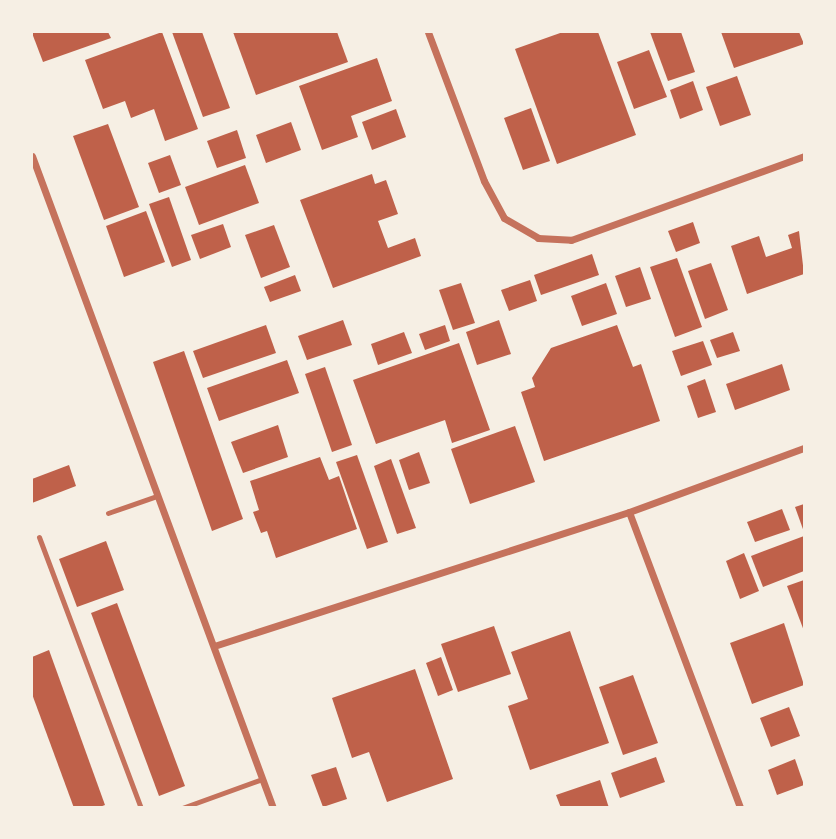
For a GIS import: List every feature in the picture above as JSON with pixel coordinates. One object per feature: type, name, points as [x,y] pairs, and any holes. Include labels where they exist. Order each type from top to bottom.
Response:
[{"type":"street","points":[[428,32],[484,181],[504,218],[538,238],[571,240],[804,156]]},
{"type":"street","points":[[32,156],[273,807]]},
{"type":"street","points":[[214,646],[629,512],[804,448]]},
{"type":"street","points":[[629,512],[740,807]]},
{"type":"lane","points":[[108,513],[157,496]]},
{"type":"lane","points":[[38,537],[141,807]]},
{"type":"lane","points":[[182,807],[262,779]]},
{"type":"building","points":[[108,32],[111,38],[43,62],[32,33]]},
{"type":"building","points":[[162,32],[198,129],[165,141],[154,109],[131,118],[125,101],[103,109],[85,60]]},
{"type":"building","points":[[172,32],[202,32],[230,108],[203,117]]},
{"type":"building","points":[[233,32],[337,32],[348,62],[256,95]]},
{"type":"building","points":[[563,32],[598,32],[636,135],[557,164],[515,49]]},
{"type":"building","points":[[650,32],[681,32],[695,72],[668,81]]},
{"type":"building","points":[[721,32],[799,32],[804,44],[734,68]]},
{"type":"building","points":[[649,50],[667,97],[634,109],[617,62]]},
{"type":"building","points":[[377,58],[392,101],[351,116],[358,137],[322,150],[299,86]]},
{"type":"building","points":[[737,76],[751,115],[720,126],[706,87]]},
{"type":"building","points":[[693,81],[703,110],[680,119],[670,90]]},
{"type":"building","points":[[531,108],[550,161],[523,170],[504,118]]},
{"type":"building","points":[[396,109],[406,137],[372,150],[362,122]]},
{"type":"building","points":[[291,122],[301,150],[266,163],[256,135]]},
{"type":"building","points":[[108,124],[139,207],[104,220],[73,136]]},
{"type":"building","points":[[237,130],[246,158],[217,168],[207,141]]},
{"type":"building","points":[[170,155],[181,185],[159,193],[148,163]]},
{"type":"building","points":[[245,165],[259,203],[199,225],[185,187]]},
{"type":"building","points":[[372,174],[375,184],[386,180],[398,214],[378,221],[388,248],[415,238],[421,256],[333,288],[300,200]]},
{"type":"building","points":[[169,197],[191,260],[172,267],[149,204]]},
{"type":"building","points":[[146,211],[165,262],[124,277],[106,226]]},
{"type":"building","points":[[693,222],[700,243],[676,252],[668,231]]},
{"type":"building","points":[[223,224],[231,247],[200,259],[191,235]]},
{"type":"building","points":[[274,225],[290,267],[261,278],[245,235]]},
{"type":"building","points":[[799,231],[804,274],[747,294],[731,246],[759,236],[766,257],[792,248],[788,235]]},
{"type":"building","points":[[592,254],[599,275],[541,295],[534,275]]},
{"type":"building","points":[[677,258],[702,327],[675,337],[650,267]]},
{"type":"building","points":[[711,263],[728,310],[705,319],[688,271]]},
{"type":"building","points":[[640,267],[651,299],[626,307],[615,276]]},
{"type":"building","points":[[295,275],[301,291],[270,302],[264,287]]},
{"type":"building","points":[[530,280],[537,301],[509,311],[501,290]]},
{"type":"building","points":[[461,283],[475,323],[453,330],[439,290]]},
{"type":"building","points":[[606,283],[617,314],[582,326],[571,296]]},
{"type":"building","points":[[343,320],[352,345],[307,360],[298,336]]},
{"type":"building","points":[[499,320],[511,354],[477,365],[466,332]]},
{"type":"building","points":[[266,325],[276,353],[203,378],[193,351]]},
{"type":"building","points":[[445,325],[450,341],[425,350],[419,334]]},
{"type":"building","points":[[617,325],[633,367],[641,364],[660,421],[544,461],[521,392],[535,387],[532,378],[551,348]]},
{"type":"building","points":[[404,332],[412,353],[378,365],[371,344]]},
{"type":"building","points":[[733,332],[740,351],[717,358],[710,340]]},
{"type":"building","points":[[703,341],[712,365],[681,376],[672,351]]},
{"type":"building","points":[[459,343],[490,430],[452,443],[445,420],[376,444],[353,380]]},
{"type":"building","points":[[184,351],[243,519],[212,531],[153,362]]},
{"type":"building","points":[[287,360],[299,393],[219,421],[207,388]]},
{"type":"building","points":[[782,364],[790,390],[735,410],[726,384]]},
{"type":"building","points":[[325,367],[352,445],[332,452],[305,374]]},
{"type":"building","points":[[705,379],[716,412],[698,418],[687,386]]},
{"type":"building","points":[[278,425],[288,457],[243,473],[231,442]]},
{"type":"building","points":[[515,426],[535,482],[470,504],[451,449]]},
{"type":"building","points":[[419,452],[430,483],[409,490],[399,460]]},
{"type":"building","points":[[357,455],[388,542],[367,549],[336,462]]},
{"type":"building","points":[[320,457],[329,480],[339,476],[357,529],[276,558],[267,531],[261,533],[253,512],[259,510],[250,481]]},
{"type":"building","points":[[391,459],[416,528],[397,534],[374,466]]},
{"type":"building","points":[[69,465],[76,486],[32,503],[32,479]]},
{"type":"building","points":[[804,504],[804,532],[795,507]]},
{"type":"building","points":[[782,509],[790,530],[755,542],[747,522]]},
{"type":"building","points":[[804,536],[804,571],[763,587],[751,556]]},
{"type":"building","points":[[106,541],[124,590],[77,607],[59,559]]},
{"type":"building","points":[[744,553],[759,591],[740,599],[726,561]]},
{"type":"building","points":[[804,580],[804,631],[787,586]]},
{"type":"building","points":[[117,603],[185,786],[159,796],[91,613]]},
{"type":"building","points":[[784,623],[804,685],[752,704],[730,643]]},
{"type":"building","points":[[494,626],[511,674],[458,692],[441,644]]},
{"type":"building","points":[[570,631],[609,743],[530,770],[508,706],[528,699],[511,652]]},
{"type":"building","points":[[49,650],[105,805],[97,808],[74,808],[32,694],[32,657]]},
{"type":"building","points":[[441,657],[453,690],[438,696],[426,663]]},
{"type":"building","points":[[415,669],[453,779],[387,802],[369,752],[352,758],[332,698]]},
{"type":"building","points":[[633,675],[658,743],[623,755],[599,687]]},
{"type":"building","points":[[789,707],[800,736],[771,747],[760,718]]},
{"type":"building","points":[[656,757],[665,782],[620,798],[611,773]]},
{"type":"building","points":[[795,759],[804,785],[777,795],[768,770]]},
{"type":"building","points":[[336,767],[347,799],[323,807],[311,775]]},
{"type":"building","points":[[600,780],[609,808],[561,808],[556,795]]}]
